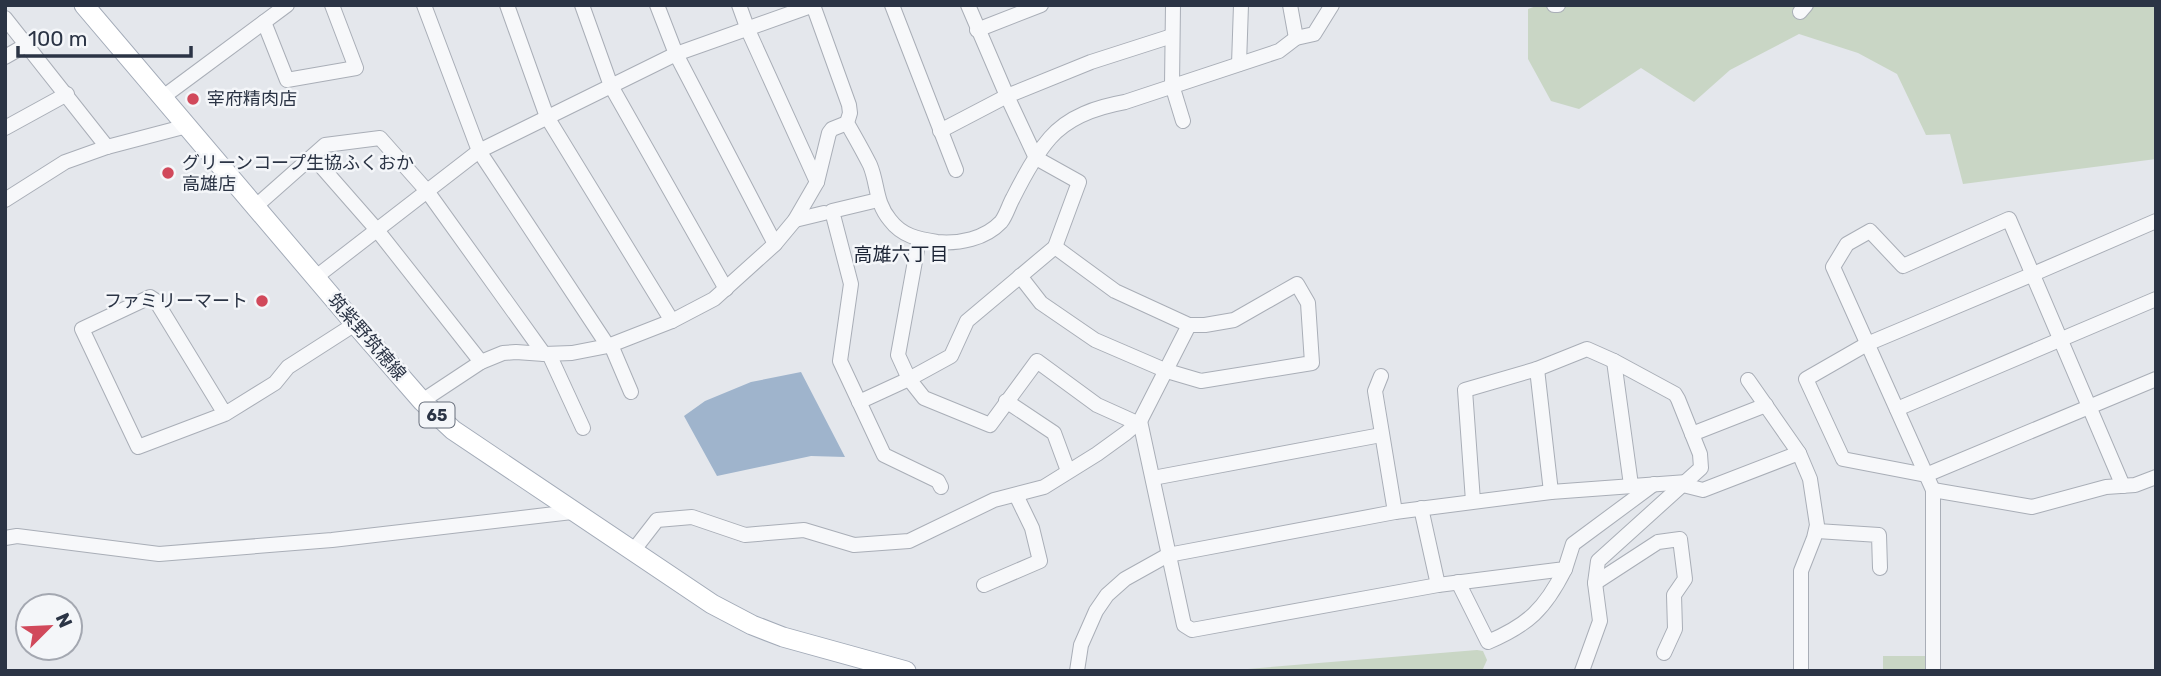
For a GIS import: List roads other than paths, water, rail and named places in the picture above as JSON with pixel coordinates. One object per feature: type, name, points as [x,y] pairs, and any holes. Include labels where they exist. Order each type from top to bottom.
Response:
[{"type":"main road","name":"筑紫野筑穂線","points":[[84,5],[355,324],[422,401],[453,430],[712,604],[752,625],[793,640],[906,671]]},
{"type":"street","points":[[163,97],[286,5]]},
{"type":"street","points":[[264,22],[287,80],[356,68],[332,5]]},
{"type":"street","points":[[424,5],[479,151],[609,345],[631,392]]},
{"type":"street","points":[[507,5],[547,117],[672,321]]},
{"type":"street","points":[[582,5],[611,86],[726,289]]},
{"type":"street","points":[[657,5],[676,54],[775,244]]},
{"type":"street","points":[[739,5],[817,182]]},
{"type":"street","points":[[316,277],[479,151],[676,54],[813,5],[849,105],[847,123],[871,167],[878,200],[895,226],[910,237],[954,242],[974,239],[1002,221],[1051,137],[1077,117],[1106,104],[1125,102],[1279,51],[1296,38],[1314,34],[1332,5]]},
{"type":"street","points":[[892,5],[956,170]]},
{"type":"street","points":[[859,402],[951,356],[967,321],[1055,247],[1079,182],[1037,158],[968,5]]},
{"type":"street","points":[[978,30],[1041,5]]},
{"type":"street","points":[[1173,5],[1172,85],[1183,121]]},
{"type":"street","points":[[1239,64],[1241,5]]},
{"type":"street","points":[[1290,5],[1296,38]]},
{"type":"street","points":[[5,18],[107,147]]},
{"type":"street","points":[[940,131],[1007,96],[1091,62],[1172,36]]},
{"type":"street","points":[[5,57],[26,45]]},
{"type":"street","points":[[5,128],[67,94]]},
{"type":"street","points":[[422,401],[481,362],[509,352],[572,353],[609,345],[672,321],[701,306],[726,289],[775,244],[795,220],[817,182],[829,133],[847,123]]},
{"type":"street","points":[[5,200],[65,162],[107,147],[187,126]]},
{"type":"street","points":[[256,206],[325,145],[380,138],[427,191],[547,354],[583,428]]},
{"type":"street","points":[[313,157],[377,230],[481,362]]},
{"type":"street","points":[[878,200],[832,211],[851,284],[840,361],[884,455],[938,481],[942,487]]},
{"type":"street","points":[[795,220],[824,213]]},
{"type":"street","points":[[1933,671],[1933,490],[1833,267],[1847,244],[1870,231],[1903,266],[2008,219],[2123,486]]},
{"type":"street","points":[[2156,221],[1867,344],[1806,379],[1843,459],[1926,475],[2156,379]]},
{"type":"street","points":[[919,239],[898,355],[909,379],[924,398],[990,425],[1037,361],[1097,405],[1139,422]]},
{"type":"street","points":[[1020,276],[1041,303],[1095,340],[1201,381],[1312,363],[1308,303],[1297,284],[1234,320],[1189,325],[1115,291],[1055,247]]},
{"type":"street","points":[[225,414],[156,301],[150,297],[82,329],[138,447],[225,414],[275,383],[288,367],[355,324]]},
{"type":"street","points":[[1897,408],[2156,299]]},
{"type":"street","points":[[633,551],[657,520],[692,517],[745,535],[804,530],[854,545],[909,541],[994,500],[1044,487],[1097,454],[1139,422],[1189,325]]},
{"type":"street","points":[[1473,501],[1465,390],[1537,369],[1587,349],[1675,394],[1702,462],[1701,468],[1598,561],[1595,583],[1600,621],[1582,671]]},
{"type":"street","points":[[1614,361],[1631,485]]},
{"type":"street","points":[[1537,369],[1551,492]]},
{"type":"street","points":[[1381,376],[1376,391],[1395,512]]},
{"type":"street","points":[[1748,380],[1799,453],[1810,479],[1817,531],[1801,570],[1801,671]]},
{"type":"street","points":[[1006,401],[1054,433],[1068,471]]},
{"type":"street","points":[[1692,434],[1766,405]]},
{"type":"street","points":[[1139,422],[1184,625],[1192,630],[1438,585],[1564,569]]},
{"type":"street","points":[[1153,478],[1381,435]]},
{"type":"street","points":[[1077,671],[1081,645],[1096,611],[1107,595],[1125,579],[1168,555],[1395,512],[1473,501],[1631,485],[1685,484],[1703,489],[1799,453]]},
{"type":"street","points":[[1933,490],[2032,507],[2106,487],[2135,485],[2156,477]]},
{"type":"street","points":[[1458,582],[1488,642],[1513,631],[1552,595],[1573,544],[1654,484]]},
{"type":"street","points":[[984,585],[1040,561],[1032,528],[1016,495]]},
{"type":"street","points":[[1422,508],[1438,585]]},
{"type":"street","points":[[5,538],[17,537],[159,554],[332,540],[572,512]]},
{"type":"street","points":[[1817,531],[1879,535],[1880,568]]},
{"type":"street","points":[[1595,583],[1658,542],[1680,539],[1685,579],[1674,595],[1675,629],[1664,653]]},
{"type":"water","points":[[801,372],[845,457],[811,456],[717,476],[684,416],[705,401],[751,382]]},
{"type":"place","name":"宰府精肉店","points":[[193,99]]},
{"type":"place","name":"グリーンコープ生協ふくおか 高雄店","points":[[168,173]]},
{"type":"place","name":"ファミリーマート","points":[[262,301]]},
{"type":"district","name":"高雄六丁目","points":[[901,254]]}]
